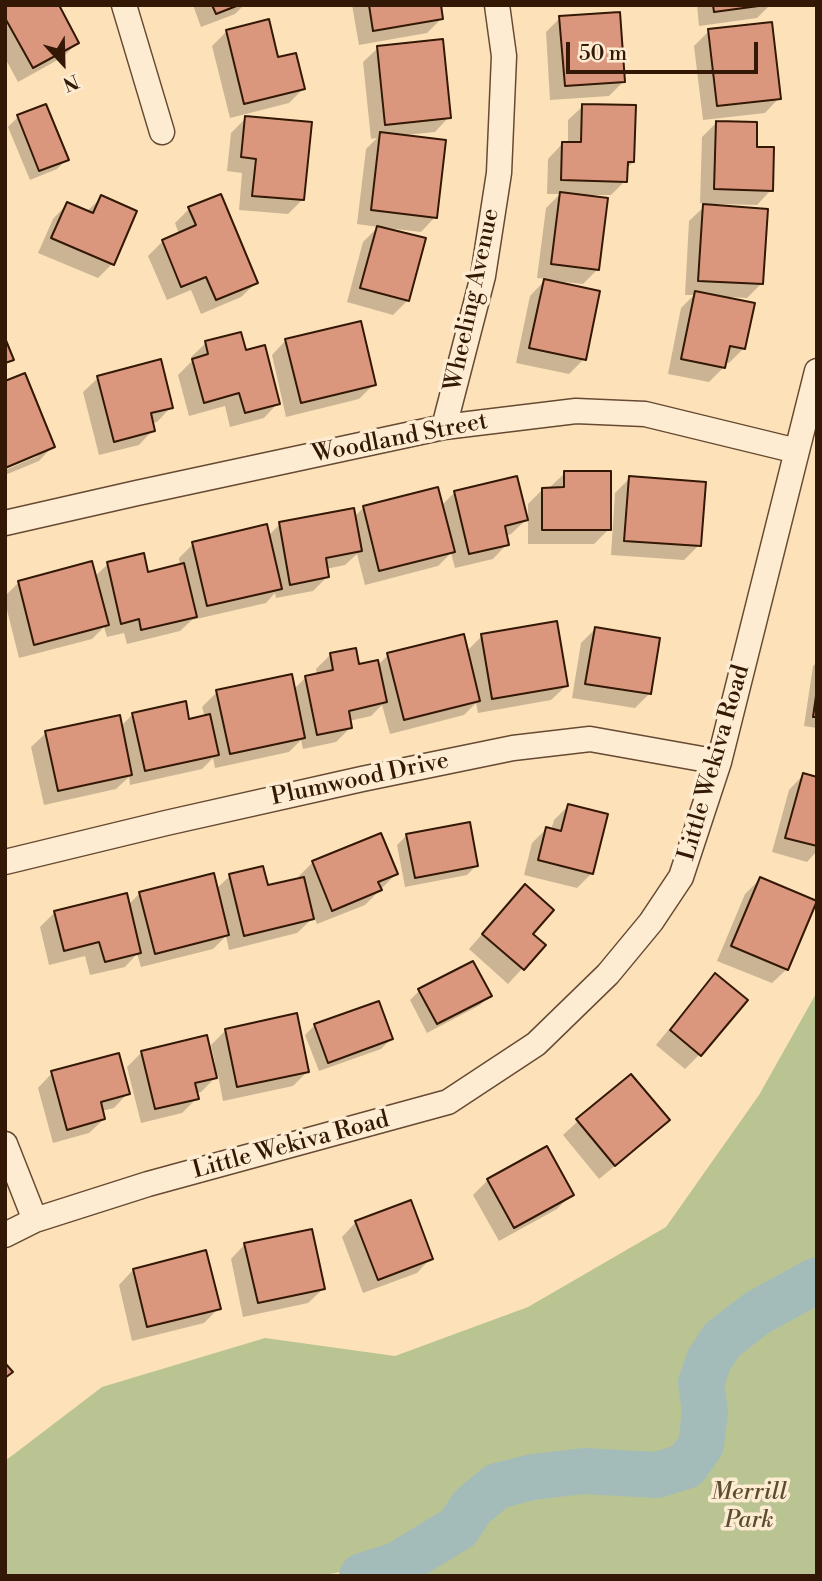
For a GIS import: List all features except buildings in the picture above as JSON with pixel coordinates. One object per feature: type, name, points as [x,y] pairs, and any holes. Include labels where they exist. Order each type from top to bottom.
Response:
[{"type":"street","points":[[124,5],[162,132]]},
{"type":"street","name":"Wheeling Avenue","points":[[444,427],[483,276],[499,173],[504,56],[497,5]]},
{"type":"street","name":"Little Wekiva Road","points":[[5,1235],[35,1220],[148,1184],[448,1102],[536,1044],[608,974],[651,922],[681,877],[719,762],[817,371]]},
{"type":"street","name":"Woodland Street","points":[[5,523],[444,427],[576,411],[645,414],[797,451]]},
{"type":"street","name":"Plumwood Drive","points":[[5,862],[179,820],[513,748],[590,739],[719,762]]},
{"type":"street","points":[[5,1144],[35,1220]]},
{"type":"green space","points":[[817,992],[817,1274],[726,1335],[699,1375],[700,1433],[685,1456],[652,1467],[581,1461],[496,1477],[455,1516],[392,1556],[319,1576],[5,1576],[5,1461],[102,1387],[265,1338],[395,1356],[528,1307],[666,1227],[759,1095]]},
{"type":"green space","name":"Merrill Park","points":[[817,1289],[817,1576],[372,1576],[398,1568],[463,1526],[499,1489],[584,1474],[654,1480],[693,1467],[712,1438],[711,1380],[736,1343]]},
{"type":"waterway","points":[[362,1576],[397,1565],[458,1528],[472,1507],[497,1486],[533,1477],[584,1471],[657,1475],[686,1466],[701,1445],[705,1412],[701,1383],[709,1360],[722,1340],[757,1313],[817,1280]]}]
